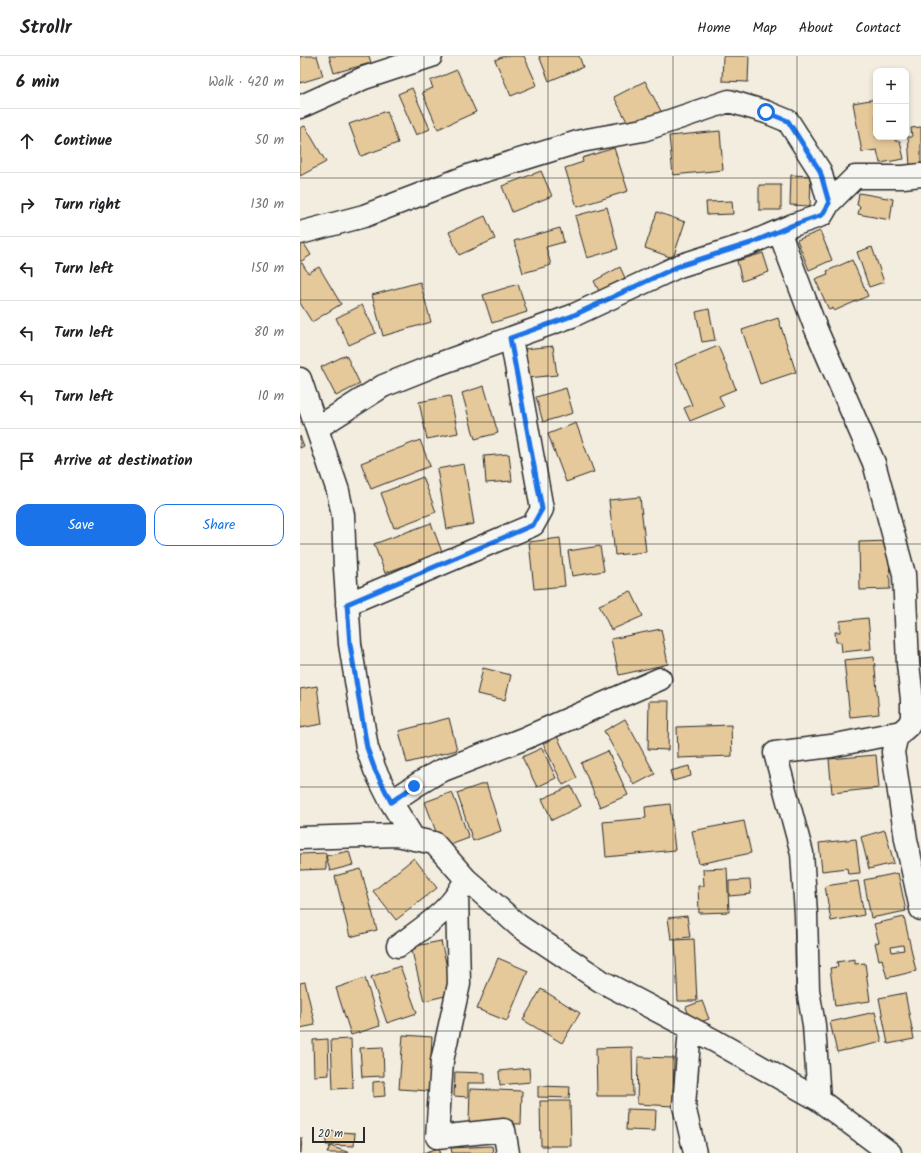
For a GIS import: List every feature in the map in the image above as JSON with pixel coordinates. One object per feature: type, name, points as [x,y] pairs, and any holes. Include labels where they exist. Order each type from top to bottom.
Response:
[{"type":"street","points":[[300,107],[364,78],[431,56]]},
{"type":"street","points":[[300,233],[364,216],[471,175],[581,141],[644,130],[729,101],[766,112],[788,121],[820,171],[829,203]]},
{"type":"street","points":[[317,428],[382,386],[572,316],[679,266],[751,243],[778,231],[822,215],[829,203],[855,177],[903,177],[921,175]]},
{"type":"street","points":[[778,231],[816,329],[874,463],[904,574],[913,621],[908,664],[912,699],[912,718],[896,739],[893,752],[906,839],[921,909]]},
{"type":"street","points":[[347,604],[533,525],[542,509],[510,338]]},
{"type":"street","points":[[300,381],[338,491],[343,515],[350,644],[367,748],[375,770],[393,806],[405,837]]},
{"type":"street","points":[[393,806],[414,786],[438,772],[523,739],[660,679]]},
{"type":"street","points":[[819,1100],[814,1025],[808,990],[806,914],[802,853],[775,754],[831,746],[901,732]]},
{"type":"street","points":[[300,838],[405,837],[434,843],[461,888],[601,981],[715,1041],[819,1100],[890,1153]]},
{"type":"street","points":[[398,946],[434,919],[461,888]]},
{"type":"street","points":[[461,888],[459,984],[442,1061],[437,1137],[504,1130],[508,1153]]},
{"type":"street","points":[[690,1028],[684,1106],[695,1153]]},
{"type":"building","points":[[300,56],[317,56],[323,76],[300,83]]},
{"type":"building","points":[[329,56],[369,56],[371,63],[334,73]]},
{"type":"building","points":[[504,56],[524,56],[537,85],[511,96],[495,60]]},
{"type":"building","points":[[539,56],[579,56],[583,67],[549,81]]},
{"type":"building","points":[[723,56],[749,56],[748,82],[722,81]]},
{"type":"building","points":[[457,70],[476,112],[438,129],[422,92],[433,88],[430,81]]},
{"type":"building","points":[[645,81],[662,113],[631,129],[614,97]]},
{"type":"building","points":[[412,88],[430,129],[416,135],[398,94]]},
{"type":"building","points":[[873,100],[873,140],[900,141],[904,159],[880,163],[877,150],[862,152],[853,103]]},
{"type":"building","points":[[387,111],[398,143],[361,156],[349,124]]},
{"type":"building","points":[[305,126],[326,162],[300,176],[300,128]]},
{"type":"building","points":[[921,127],[921,165],[910,166],[908,140],[909,137],[912,137],[911,128]]},
{"type":"building","points":[[720,131],[723,170],[673,175],[669,136]]},
{"type":"building","points":[[614,148],[628,191],[577,207],[565,168],[583,162],[582,158]]},
{"type":"building","points":[[541,171],[552,196],[512,212],[502,186]]},
{"type":"building","points":[[791,175],[811,176],[810,206],[790,205]]},
{"type":"building","points":[[759,185],[781,185],[781,210],[759,210]]},
{"type":"building","points":[[859,193],[893,199],[890,220],[858,214],[860,206],[857,205]]},
{"type":"building","points":[[732,201],[733,214],[707,215],[706,202]]},
{"type":"building","points":[[607,207],[618,249],[587,258],[575,216]]},
{"type":"building","points":[[657,212],[685,222],[673,258],[645,248]]},
{"type":"building","points":[[485,216],[495,239],[459,255],[449,232]]},
{"type":"building","points":[[560,228],[564,242],[546,247],[551,265],[523,273],[514,241]]},
{"type":"building","points":[[820,231],[832,260],[809,270],[797,240]]},
{"type":"building","points":[[301,239],[311,255],[300,262],[300,240]]},
{"type":"building","points":[[872,247],[884,282],[869,287],[857,252]]},
{"type":"building","points":[[763,253],[769,272],[742,281],[737,261]]},
{"type":"building","points":[[852,260],[868,296],[834,311],[833,308],[829,310],[815,279],[828,274],[827,271]]},
{"type":"building","points":[[302,263],[308,273],[319,267],[341,304],[312,322],[300,303],[300,264]]},
{"type":"building","points":[[620,267],[625,278],[599,291],[594,281]]},
{"type":"building","points":[[420,282],[431,322],[383,336],[372,295]]},
{"type":"building","points":[[518,284],[527,312],[492,323],[483,295]]},
{"type":"building","points":[[362,305],[376,333],[349,345],[336,318]]},
{"type":"building","points":[[709,309],[715,340],[702,342],[696,312]]},
{"type":"building","points":[[778,318],[796,372],[760,384],[742,330]]},
{"type":"building","points":[[553,346],[557,375],[528,378],[525,349]]},
{"type":"building","points":[[718,346],[736,389],[719,396],[724,407],[690,421],[684,408],[692,405],[675,364]]},
{"type":"building","points":[[346,355],[360,384],[336,396],[321,367]]},
{"type":"building","points":[[484,386],[498,433],[475,439],[462,393]]},
{"type":"building","points":[[566,388],[573,413],[543,422],[536,397]]},
{"type":"building","points":[[450,396],[458,433],[427,439],[419,402]]},
{"type":"building","points":[[576,423],[594,472],[566,482],[548,434]]},
{"type":"building","points":[[300,436],[304,446],[300,448]]},
{"type":"building","points":[[420,440],[430,466],[371,489],[361,463]]},
{"type":"building","points":[[509,454],[512,481],[486,483],[484,456]]},
{"type":"building","points":[[464,464],[474,524],[447,529],[437,469]]},
{"type":"building","points":[[423,477],[436,512],[394,528],[381,493]]},
{"type":"building","points":[[640,497],[646,552],[615,555],[609,500]]},
{"type":"building","points":[[431,523],[442,552],[385,573],[374,544]]},
{"type":"building","points":[[560,538],[565,586],[534,589],[529,542]]},
{"type":"building","points":[[889,541],[890,589],[860,590],[859,542]]},
{"type":"building","points":[[600,546],[604,571],[572,576],[568,551]]},
{"type":"building","points":[[631,591],[643,616],[611,630],[599,605]]},
{"type":"building","points":[[868,618],[871,649],[842,652],[841,642],[836,642],[835,632],[840,632],[840,621]]},
{"type":"building","points":[[661,629],[668,664],[619,675],[611,639]]},
{"type":"building","points":[[921,651],[921,668],[920,668]]},
{"type":"building","points":[[874,657],[879,714],[850,717],[844,660]]},
{"type":"building","points":[[483,668],[511,675],[505,700],[477,694]]},
{"type":"building","points":[[317,686],[322,724],[300,728],[300,689]]},
{"type":"building","points":[[649,701],[669,701],[668,750],[648,749]]},
{"type":"building","points":[[449,718],[457,750],[407,763],[399,731]]},
{"type":"building","points":[[625,719],[655,774],[634,785],[604,731]]},
{"type":"building","points":[[731,725],[732,756],[678,758],[677,727]]},
{"type":"building","points":[[556,734],[577,778],[563,785],[542,741]]},
{"type":"building","points":[[542,748],[556,778],[537,787],[522,757]]},
{"type":"building","points":[[608,751],[628,795],[600,807],[581,763]]},
{"type":"building","points":[[876,755],[879,788],[832,793],[829,759]]},
{"type":"building","points":[[689,766],[691,776],[673,781],[670,771]]},
{"type":"building","points":[[486,783],[501,831],[473,841],[457,793]]},
{"type":"building","points":[[571,786],[581,806],[552,820],[542,799]]},
{"type":"building","points":[[452,792],[469,838],[442,848],[425,802]]},
{"type":"building","points":[[670,804],[675,850],[606,857],[603,822],[646,818],[645,807]]},
{"type":"building","points":[[744,821],[751,853],[699,864],[692,831]]},
{"type":"building","points":[[885,830],[894,863],[869,869],[861,837]]},
{"type":"building","points":[[856,839],[860,873],[848,874],[847,868],[822,871],[819,843]]},
{"type":"building","points":[[349,851],[353,865],[330,871],[326,856]]},
{"type":"building","points":[[326,853],[326,869],[300,870],[300,854]]},
{"type":"building","points":[[414,858],[437,888],[396,920],[373,891]]},
{"type":"building","points":[[727,868],[729,912],[699,913],[698,886],[704,886],[703,869]]},
{"type":"building","points":[[361,869],[377,930],[350,937],[335,876]]},
{"type":"building","points":[[898,873],[906,911],[871,918],[864,880]]},
{"type":"building","points":[[750,880],[751,894],[729,896],[729,881]]},
{"type":"building","points":[[858,881],[864,915],[831,921],[825,886]]},
{"type":"building","points":[[687,916],[690,937],[671,939],[668,918]]},
{"type":"building","points":[[904,917],[916,971],[887,978],[882,959],[879,960],[875,943],[879,942],[874,924]],"holes":[[[903,945],[904,950],[892,952],[891,947]]]},
{"type":"building","points":[[694,939],[697,1001],[678,1001],[675,940]]},
{"type":"building","points":[[441,941],[453,994],[424,1001],[411,947]]},
{"type":"building","points":[[498,958],[528,971],[507,1021],[477,1009]]},
{"type":"building","points":[[855,959],[855,964],[865,963],[870,1001],[835,1006],[830,968],[838,967],[837,962]]},
{"type":"building","points":[[400,966],[417,1013],[387,1023],[371,977]]},
{"type":"building","points":[[365,978],[380,1026],[351,1035],[336,988]]},
{"type":"building","points":[[305,982],[315,1025],[300,1028],[300,983]]},
{"type":"building","points":[[541,989],[580,1013],[562,1043],[523,1020]]},
{"type":"building","points":[[905,993],[914,1039],[888,1044],[879,998]]},
{"type":"building","points":[[702,1001],[709,1019],[692,1025],[686,1007]]},
{"type":"building","points":[[875,1012],[882,1042],[837,1052],[830,1022]]},
{"type":"building","points":[[403,1035],[432,1037],[429,1091],[399,1089]]},
{"type":"building","points":[[328,1039],[329,1075],[314,1076],[313,1040]]},
{"type":"building","points":[[351,1039],[353,1088],[333,1089],[331,1040]]},
{"type":"building","points":[[383,1047],[384,1076],[362,1077],[360,1048]]},
{"type":"building","points":[[632,1047],[633,1096],[597,1096],[596,1048]]},
{"type":"building","points":[[638,1057],[674,1058],[673,1106],[637,1104]]},
{"type":"building","points":[[529,1068],[530,1082],[500,1085],[499,1071]]},
{"type":"building","points":[[455,1072],[485,1073],[485,1083],[468,1083],[468,1097],[454,1096]]},
{"type":"building","points":[[384,1081],[385,1096],[373,1097],[373,1082]]},
{"type":"building","points":[[538,1086],[570,1087],[569,1098],[538,1097]]},
{"type":"building","points":[[470,1089],[522,1091],[521,1124],[469,1122]]},
{"type":"building","points":[[540,1101],[570,1101],[571,1146],[541,1146]]},
{"type":"building","points":[[627,1109],[656,1110],[655,1131],[626,1130]]},
{"type":"building","points":[[326,1131],[355,1133],[354,1146],[326,1145]]},
{"type":"building","points":[[300,1138],[302,1138],[301,1153],[300,1153]]},
{"type":"building","points":[[330,1146],[350,1153],[327,1153]]},
{"type":"building","points":[[492,1146],[493,1153],[452,1153],[451,1148]]},
{"type":"building","points":[[439,1148],[441,1153],[423,1153]]},
{"type":"route","points":[[414,786],[391,802],[375,770],[367,748],[360,709],[350,644],[347,604],[533,525],[542,509],[510,338],[572,316],[679,266],[751,243],[793,225],[822,215],[829,203],[820,171],[788,121],[766,112]]}]
